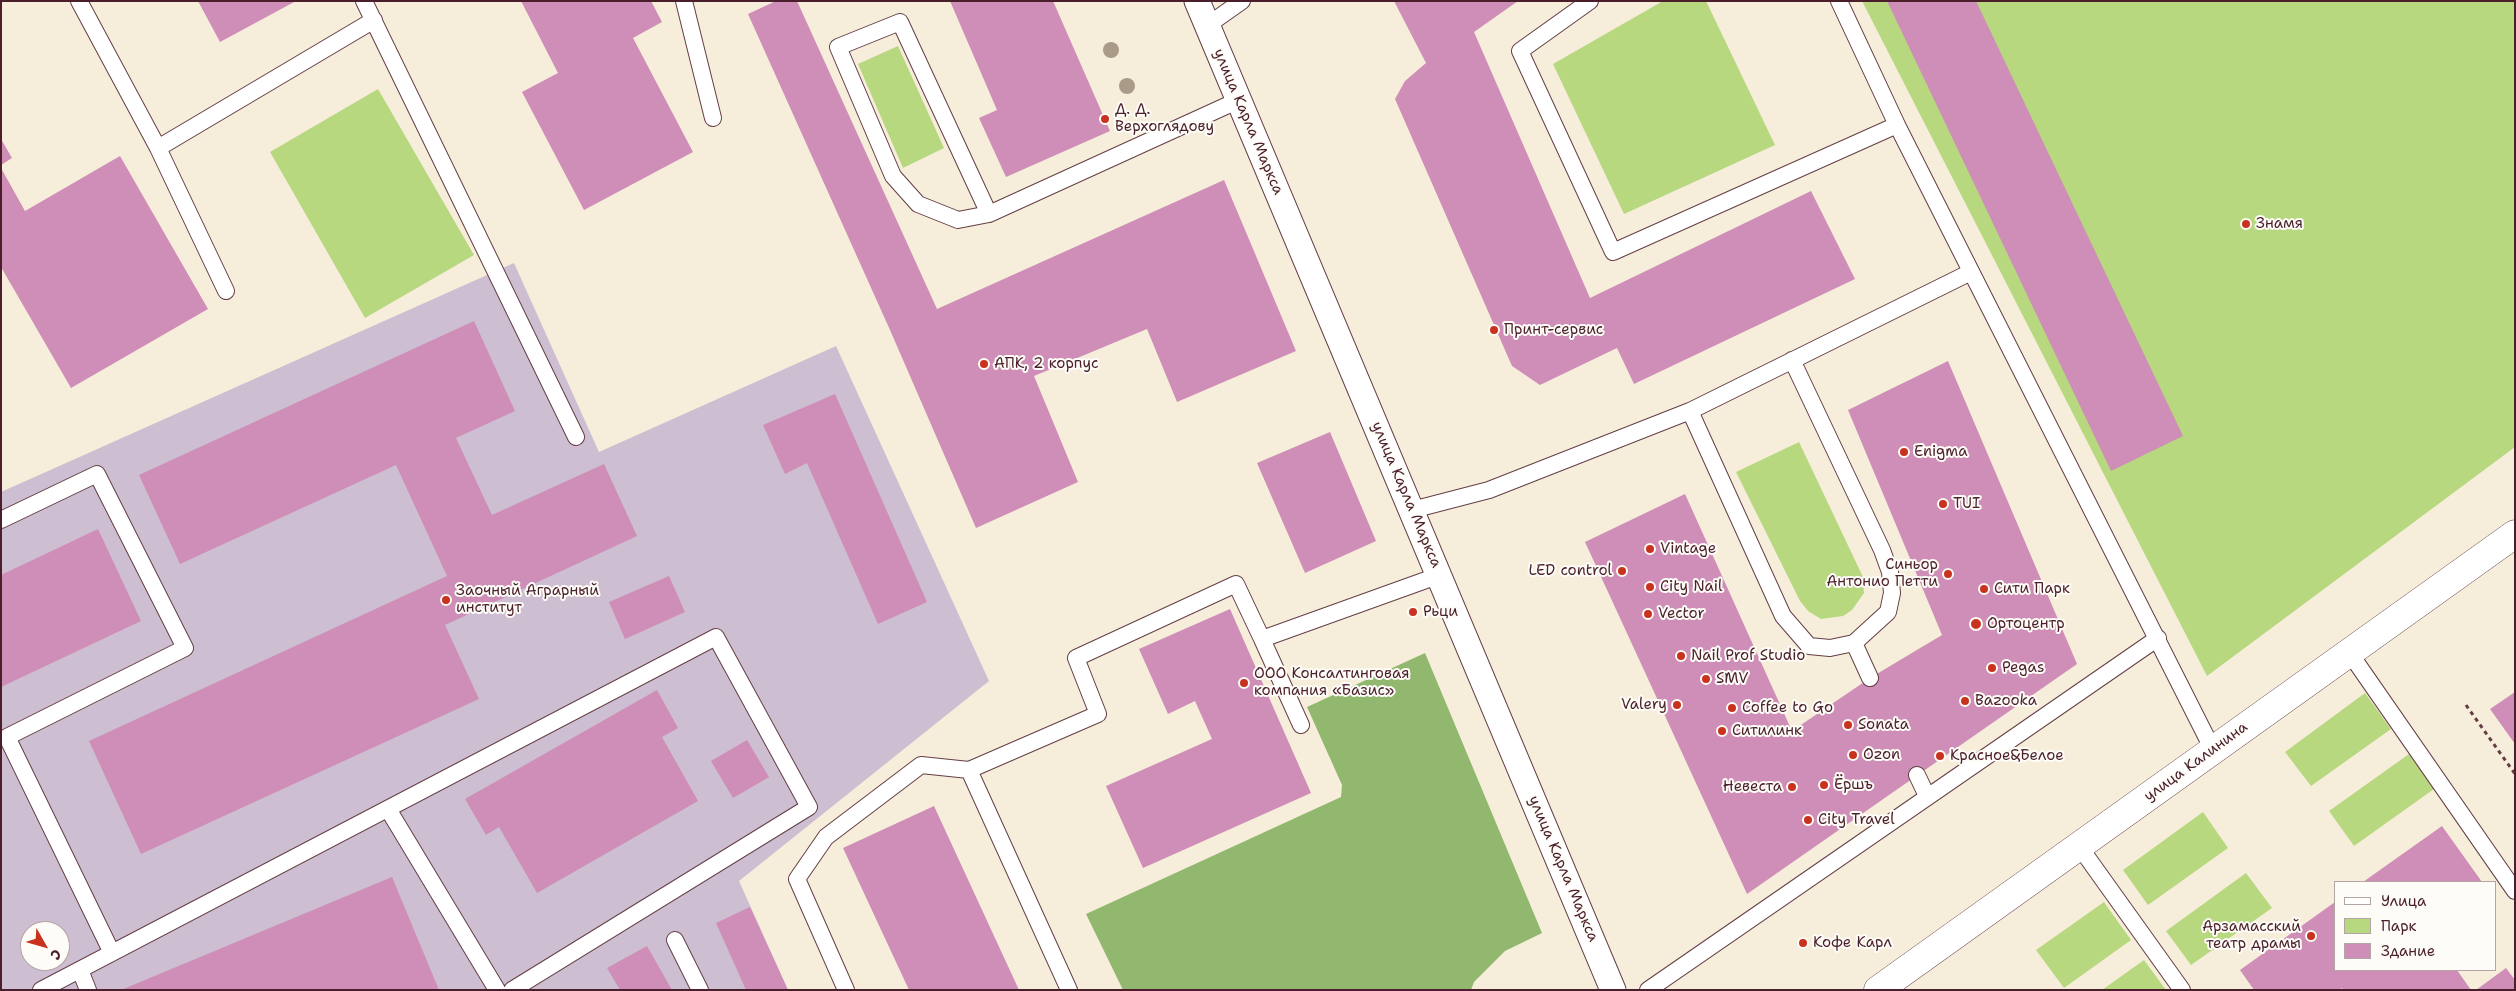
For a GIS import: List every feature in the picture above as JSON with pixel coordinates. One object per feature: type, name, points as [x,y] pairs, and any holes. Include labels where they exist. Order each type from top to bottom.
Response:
[{"type":"street","name":"улица Карла Маркса","points":[[1198,1],[1613,990]]},
{"type":"street","name":"улица Калинина","points":[[1878,990],[2515,534]]},
{"type":"lane","points":[[78,1],[158,148],[226,291]]},
{"type":"lane","points":[[364,1],[576,437]]},
{"type":"lane","points":[[684,1],[714,118]]},
{"type":"lane","points":[[1208,25],[1242,1]]},
{"type":"lane","points":[[1590,1],[1520,50],[1614,252],[1897,125]]},
{"type":"lane","points":[[1839,1],[1897,125],[2213,750]]},
{"type":"lane","points":[[158,148],[374,20]]},
{"type":"lane","points":[[989,214],[900,22],[838,47],[893,176],[918,204],[958,220],[989,214],[1239,100]]},
{"type":"lane","points":[[1412,510],[1489,490],[1690,411],[1971,272]]},
{"type":"lane","points":[[1690,411],[1783,616],[1809,646],[1830,648],[1854,643],[1888,612],[1892,593],[1890,572],[1882,550],[1792,360]]},
{"type":"lane","points":[[1,520],[97,474],[185,648],[7,737],[112,953]]},
{"type":"lane","points":[[1262,639],[1440,574]]},
{"type":"lane","points":[[846,990],[797,879],[826,837],[921,765],[969,770],[1098,714],[1076,658],[1236,584],[1301,725]]},
{"type":"lane","points":[[41,990],[716,637],[809,807],[512,990]]},
{"type":"lane","points":[[1648,990],[2158,638]]},
{"type":"lane","points":[[1854,643],[1870,678]]},
{"type":"lane","points":[[2349,652],[2515,890]]},
{"type":"lane","points":[[969,770],[1069,990]]},
{"type":"lane","points":[[1917,775],[1927,796]]},
{"type":"lane","points":[[388,809],[497,990]]},
{"type":"lane","points":[[2079,846],[2182,990]]},
{"type":"lane","points":[[675,940],[700,990]]},
{"type":"lane","points":[[80,970],[88,990]]},
{"type":"path","points":[[2466,705],[2515,774]]},
{"type":"shaded area","points":[[514,263],[599,452],[836,346],[989,681],[739,881],[788,990],[1,990],[1,492]]},
{"type":"green space","points":[[1663,1],[1706,1],[1775,145],[1624,214],[1553,64]]},
{"type":"green space","name":"Знамя","points":[[1862,1],[2515,1],[2515,447],[2207,676]]},
{"type":"green space","points":[[898,46],[944,148],[903,168],[858,64]]},
{"type":"green space","points":[[378,89],[474,255],[365,318],[270,152]]},
{"type":"green space","points":[[1799,442],[1863,577],[1864,593],[1852,610],[1843,616],[1821,619],[1808,611],[1800,601],[1736,472]]},
{"type":"green space","points":[[1425,653],[1542,933],[1505,951],[1474,982],[1471,990],[1123,990],[1086,914],[1341,797],[1342,785],[1307,707]]},
{"type":"green space","points":[[2365,693],[2391,729],[2311,786],[2285,752]]},
{"type":"green space","points":[[2409,754],[2434,789],[2354,846],[2329,811]]},
{"type":"green space","points":[[2203,812],[2228,848],[2148,905],[2123,870]]},
{"type":"green space","points":[[2246,873],[2272,908],[2191,965],[2166,931]]},
{"type":"green space","points":[[2104,902],[2131,940],[2064,988],[2036,950]]},
{"type":"green space","points":[[2144,960],[2166,990],[2102,990]]},
{"type":"building","points":[[198,1],[296,1],[220,42]]},
{"type":"building","points":[[521,1],[651,1],[662,22],[633,38],[693,152],[584,210],[522,92],[558,73]]},
{"type":"building","name":"АПК, 2 корпус","points":[[776,1],[797,1],[937,309],[1224,180],[1296,351],[1177,402],[1147,329],[1034,376],[1078,482],[976,528],[890,330],[748,14]]},
{"type":"building","points":[[950,1],[1053,1],[1110,131],[1006,177],[979,118],[997,110]]},
{"type":"building","points":[[1394,1],[1518,1],[1474,32],[1590,298],[1811,191],[1855,279],[1634,384],[1617,348],[1540,385],[1512,366],[1395,99],[1405,81],[1426,63]]},
{"type":"building","points":[[1887,1],[1976,1],[2183,436],[2111,471]]},
{"type":"building","points":[[1,139],[12,158],[1,165]]},
{"type":"building","points":[[120,156],[208,309],[71,388],[1,267],[1,168],[25,211]]},
{"type":"building","name":"Заочный Аграрный институт","points":[[474,321],[515,411],[456,438],[492,515],[604,464],[637,536],[445,625],[479,699],[141,854],[89,741],[447,576],[396,465],[180,564],[139,475]]},
{"type":"building","name":"Сити Парк","points":[[1948,361],[2077,664],[1747,894],[1585,542],[1685,494],[1792,731],[1870,678],[1942,635],[1848,410]]},
{"type":"building","points":[[835,394],[927,602],[878,624],[807,463],[785,474],[763,425]]},
{"type":"building","points":[[1330,432],[1376,541],[1305,573],[1257,463]]},
{"type":"building","points":[[98,529],[141,621],[1,687],[1,575]]},
{"type":"building","points":[[669,576],[685,612],[625,639],[609,602]]},
{"type":"building","points":[[1230,609],[1311,793],[1143,868],[1106,786],[1212,739],[1195,701],[1168,714],[1139,649]]},
{"type":"building","points":[[657,690],[678,728],[662,737],[698,801],[537,893],[499,827],[486,835],[465,799]]},
{"type":"building","points":[[2515,692],[2515,744],[2490,709]]},
{"type":"building","points":[[747,740],[769,777],[733,798],[711,761]]},
{"type":"building","points":[[934,806],[1019,990],[909,990],[843,848]]},
{"type":"building","points":[[2442,826],[2481,881],[2364,881]]},
{"type":"building","points":[[392,877],[439,990],[121,990]]},
{"type":"building","name":"Арзамасский театр драмы","points":[[2334,903],[2334,971],[2458,971],[2471,990],[2343,990],[2342,988],[2339,990],[2254,990],[2240,970]]},
{"type":"building","points":[[750,907],[788,990],[746,990],[716,923]]},
{"type":"building","points":[[647,946],[672,990],[620,990],[607,968]]},
{"type":"building","points":[[2506,968],[2515,980],[2515,990],[2476,990]]},
{"type":"place","name":"Д. Д. Верхоглядову","points":[[1105,119]]},
{"type":"place","name":"Знамя","points":[[2246,224]]},
{"type":"place","name":"Принт-сервис","points":[[1494,330]]},
{"type":"place","name":"АПК, 2 корпус","points":[[984,364]]},
{"type":"place","name":"Enigma","points":[[1904,452]]},
{"type":"place","name":"TUI","points":[[1943,504]]},
{"type":"place","name":"Vintage","points":[[1650,549]]},
{"type":"place","name":"LED control","points":[[1622,571]]},
{"type":"place","name":"Синьор Антонио Петти","points":[[1948,574]]},
{"type":"place","name":"City Nail","points":[[1650,587]]},
{"type":"place","name":"Сити Парк","points":[[1984,589]]},
{"type":"place","name":"Заочный Аграрный институт","points":[[446,600]]},
{"type":"place","name":"Рьци","points":[[1413,612]]},
{"type":"place","name":"Vector","points":[[1648,614]]},
{"type":"place","name":"Ортоцентр","points":[[1976,624]]},
{"type":"place","name":"Nail Prof Studio","points":[[1681,656]]},
{"type":"place","name":"Pegas","points":[[1992,668]]},
{"type":"place","name":"SMV","points":[[1706,679]]},
{"type":"place","name":"ООО Консалтинговая компания «Базис»","points":[[1244,683]]},
{"type":"place","name":"Bazooka","points":[[1965,701]]},
{"type":"place","name":"Valery","points":[[1677,705]]},
{"type":"place","name":"Coffee to Go","points":[[1732,708]]},
{"type":"place","name":"Sonata","points":[[1848,725]]},
{"type":"place","name":"Ситилинк","points":[[1722,731]]},
{"type":"place","name":"Ozon","points":[[1853,755]]},
{"type":"place","name":"Красное&Белое","points":[[1940,756]]},
{"type":"place","name":"Ёршъ","points":[[1824,785]]},
{"type":"place","name":"Невеста","points":[[1792,787]]},
{"type":"place","name":"City Travel","points":[[1808,820]]},
{"type":"place","name":"Арзамасский театр драмы","points":[[2311,936]]},
{"type":"place","name":"Кофе Карл","points":[[1803,943]]}]
